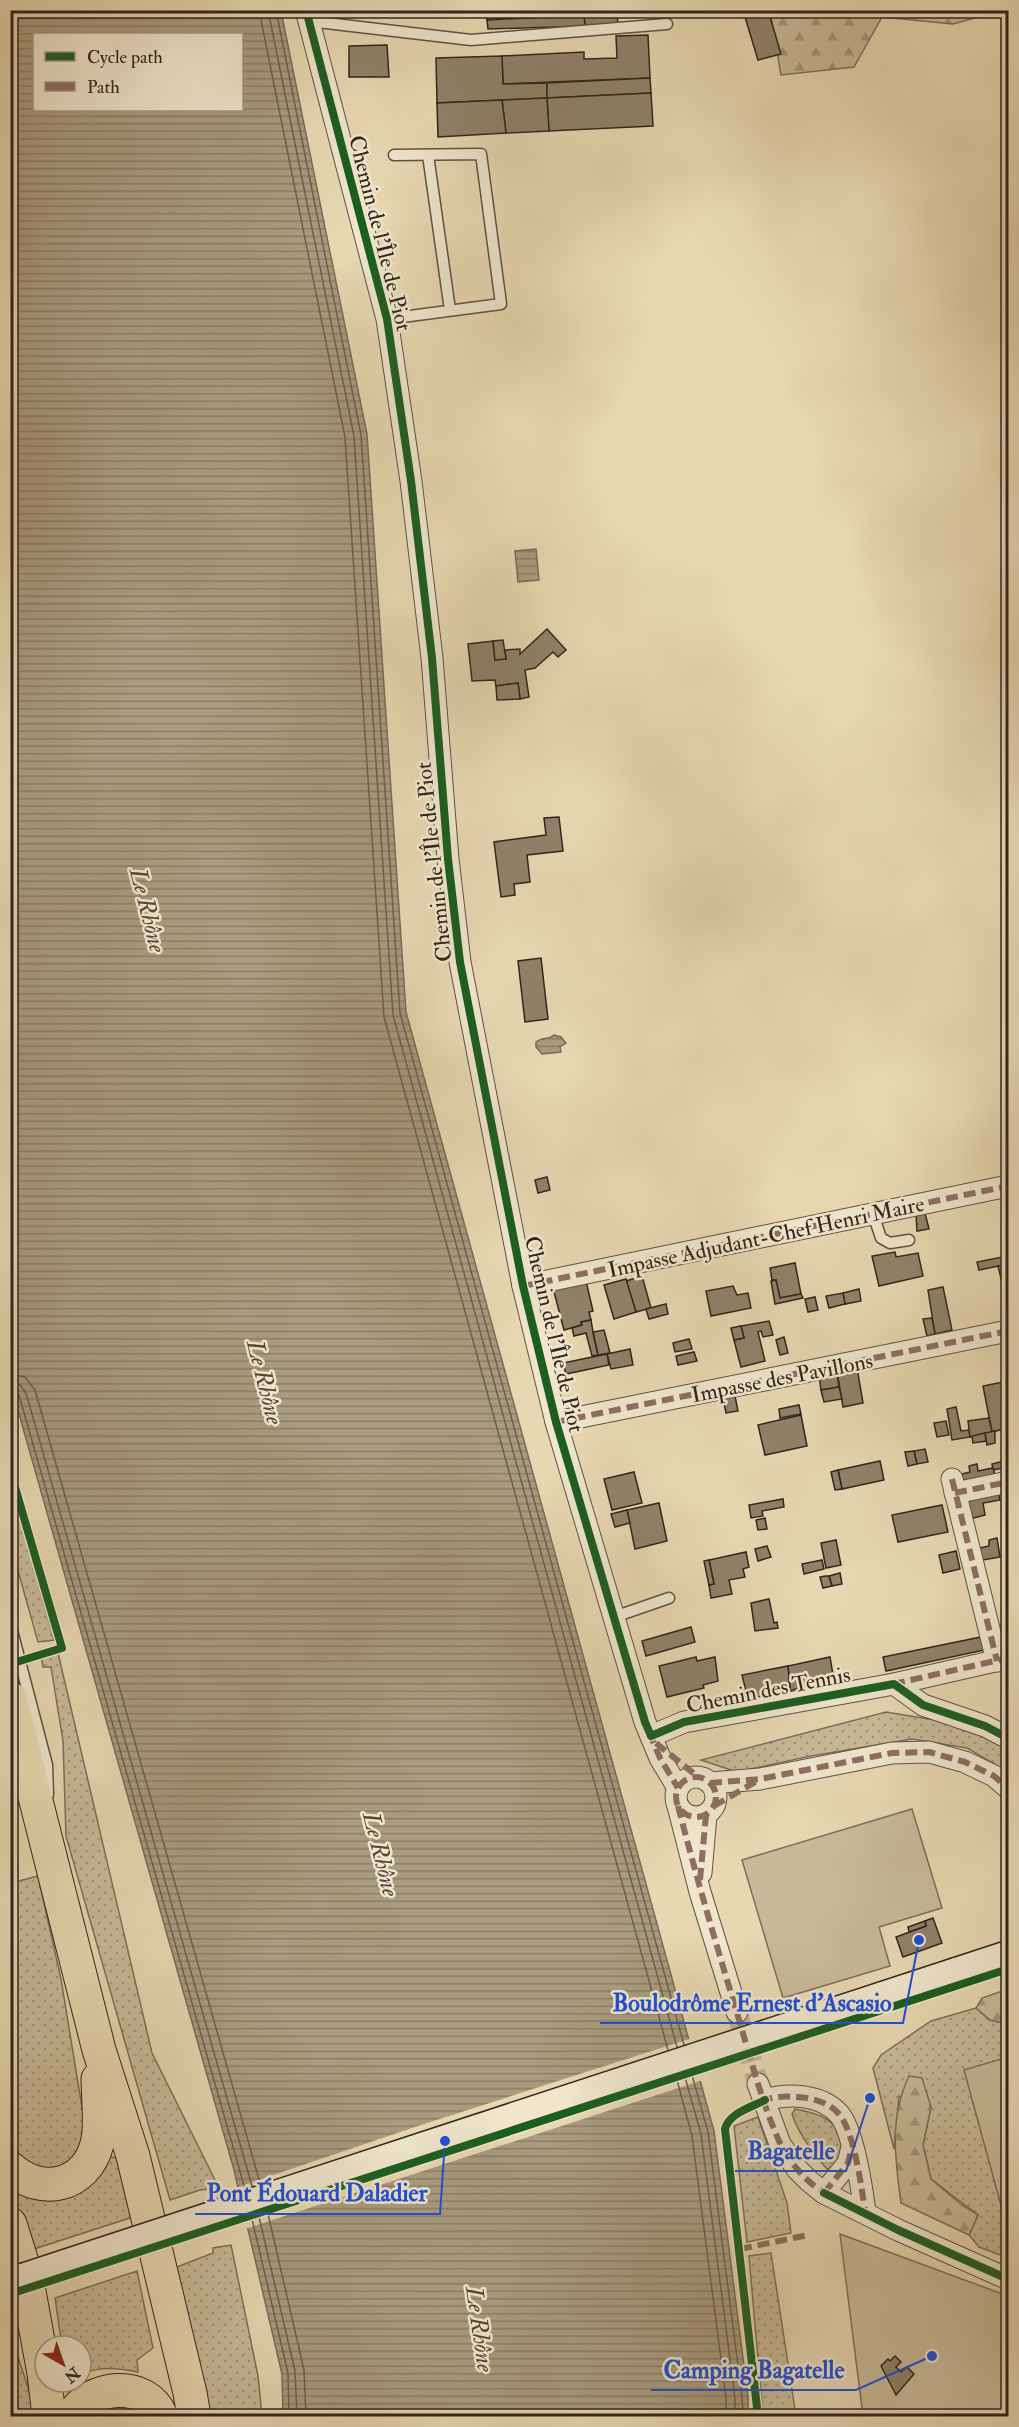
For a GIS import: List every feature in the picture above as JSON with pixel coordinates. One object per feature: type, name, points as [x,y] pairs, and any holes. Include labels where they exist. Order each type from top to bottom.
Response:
[{"type":"main road","points":[[10,1698],[99,2050],[132,2156],[194,2416]]},
{"type":"main road","points":[[16,2276],[1008,1955]]},
{"type":"main road","points":[[10,2168],[26,2178],[49,2186],[64,2183],[80,2174],[91,2159],[98,2142],[99,2050]]},
{"type":"main road","points":[[10,2224],[26,2275],[37,2334]]},
{"type":"main road","points":[[72,2416],[91,2397],[116,2390],[140,2393],[162,2416]]},
{"type":"main road","points":[[47,2394],[50,2416]]},
{"type":"street","name":"Chemin de l'Île de Piot","points":[[308,16],[387,319],[411,481],[432,658],[448,859],[460,962],[524,1286],[556,1422],[651,1736],[678,1797],[700,1892],[737,2012]]},
{"type":"street","name":"Impasse Adjudant-Chef Henri Maire","points":[[524,1286],[1008,1186]]},
{"type":"street","name":"Impasse des Pavillons","points":[[556,1422],[1008,1331]]},
{"type":"street","points":[[1003,1660],[953,1486],[1008,1482]]},
{"type":"street","name":"Chemin des Tennis","points":[[651,1736],[684,1722],[894,1684],[1003,1660]]},
{"type":"street","points":[[894,1684],[923,1705],[984,1726],[1008,1738]]},
{"type":"street","name":"Chemin de l'Île de Piot","points":[[651,1736],[661,1748],[704,1780]]},
{"type":"street","points":[[760,1779],[710,1810],[693,1817],[682,1811],[678,1797],[687,1779],[760,1779],[892,1754],[929,1752],[965,1762],[994,1776],[1008,1788]]},
{"type":"street","points":[[700,1892],[710,1810],[716,1793],[704,1780]]},
{"type":"street","points":[[865,2212],[861,2184],[848,2131],[840,2115],[828,2104],[807,2097],[777,2097],[761,2092],[780,2144],[797,2169],[824,2193],[898,2230],[1008,2278]]},
{"type":"street","points":[[824,2193],[848,2163],[852,2147]]},
{"type":"lane","points":[[308,16],[471,40],[667,24]]},
{"type":"lane","points":[[387,319],[501,304],[481,154],[394,155]]},
{"type":"lane","points":[[428,155],[450,310]]},
{"type":"lane","points":[[873,1214],[881,1238],[890,1243],[909,1240]]},
{"type":"lane","points":[[614,1617],[669,1598]]},
{"type":"lane","points":[[10,1623],[47,1765],[49,1793],[43,1822]]},
{"type":"lane","points":[[16,2276],[32,2308]]},
{"type":"green space","points":[[770,11],[1000,11],[953,24],[882,17],[854,67],[781,75]]},
{"type":"green space","points":[[11,1496],[14,1496],[54,1640],[38,1642],[11,1546]]},
{"type":"green space","points":[[58,1653],[152,2053],[219,2188],[200,2190],[170,2200],[66,1836],[63,1741],[51,1667],[43,1667],[41,1656]]},
{"type":"green space","points":[[886,1712],[965,1725],[1008,1745],[1008,1772],[967,1748],[912,1739],[811,1756],[737,1772],[701,1760]]},
{"type":"green space","points":[[912,1809],[942,1908],[879,1927],[890,1966],[783,1998],[742,1860]]},
{"type":"green space","points":[[38,1876],[61,1979],[87,2138],[81,2152],[52,2173],[31,2169],[11,2151],[11,1883]]},
{"type":"green space","points":[[1008,1989],[1008,2024],[990,2020],[976,2008],[982,1998]]},
{"type":"green space","points":[[976,2008],[990,2020],[1008,2024],[1008,2258],[979,2247],[969,2235],[978,2215],[931,2179],[923,2145],[931,2107],[899,2096],[894,2149],[873,2068],[881,2055],[931,2021]]},
{"type":"green space","points":[[1008,2057],[1008,2231],[964,2070]]},
{"type":"green space","points":[[909,2076],[922,2078],[931,2107],[923,2145],[931,2179],[978,2215],[969,2235],[901,2203],[895,2139],[896,2123],[898,2107]]},
{"type":"green space","points":[[795,2109],[822,2116],[834,2125],[845,2151],[835,2166],[827,2169],[807,2143],[792,2114]]},
{"type":"green space","points":[[758,2117],[787,2203],[791,2233],[747,2242],[734,2126]]},
{"type":"green space","points":[[111,2157],[117,2158],[133,2217],[31,2250],[11,2189]]},
{"type":"green space","points":[[840,2234],[1008,2296],[1008,2416],[863,2416]]},
{"type":"green space","points":[[231,2245],[258,2376],[262,2416],[205,2416],[177,2267],[213,2253],[213,2248]]},
{"type":"green space","points":[[771,2253],[796,2416],[763,2416],[749,2256]]},
{"type":"green space","points":[[137,2271],[153,2348],[137,2360],[138,2372],[110,2368],[93,2371],[93,2334],[60,2334],[55,2298]]},
{"type":"green space","points":[[10,2333],[33,2402],[33,2416],[11,2416]]},
{"type":"water","name":"Le Rhône","points":[[10,11],[281,11],[367,434],[406,1012],[714,2131],[748,2397],[748,2416],[283,2416],[282,2374],[234,2170],[11,1386]]},
{"type":"water","points":[[536,549],[539,580],[518,582],[515,551]]},
{"type":"water","points":[[554,1035],[561,1037],[566,1043],[560,1047],[561,1052],[542,1054],[536,1047],[536,1042]]},
{"type":"pier","points":[[692,2038],[703,2080],[245,2229],[235,2188],[424,2124]]},
{"type":"building","points":[[486,10],[632,10],[632,13],[617,14],[618,25],[585,26],[584,15],[487,20]]},
{"type":"building","points":[[768,10],[781,54],[758,60],[745,17]]},
{"type":"building","points":[[584,15],[585,26],[488,29],[487,20]]},
{"type":"building","points":[[648,35],[650,78],[503,84],[502,56],[584,52],[584,59],[617,58],[616,36]]},
{"type":"building","points":[[387,45],[389,77],[349,77],[349,46]]},
{"type":"building","points":[[502,56],[503,84],[547,83],[547,98],[437,103],[436,58]]},
{"type":"building","points":[[650,78],[651,93],[547,98],[547,83]]},
{"type":"building","points":[[651,93],[653,126],[549,131],[547,98]]},
{"type":"building","points":[[547,98],[549,131],[506,133],[502,100]]},
{"type":"building","points":[[502,100],[506,133],[438,137],[437,103]]},
{"type":"building","points":[[547,629],[566,650],[558,657],[553,652],[535,668],[525,670],[529,697],[520,699],[518,683],[496,686],[495,680],[472,681],[468,644],[493,641],[495,660],[506,659],[505,650],[520,649],[520,654]]},
{"type":"building","points":[[503,640],[506,659],[495,660],[493,641]]},
{"type":"building","points":[[518,683],[520,699],[497,700],[496,686]]},
{"type":"building","points":[[559,817],[563,851],[527,855],[530,882],[514,884],[515,895],[501,897],[494,842],[546,835],[544,818]]},
{"type":"building","points":[[541,958],[548,1019],[525,1022],[518,961]]},
{"type":"building","points":[[547,1177],[550,1190],[538,1193],[535,1180]]},
{"type":"building","points":[[925,1213],[929,1229],[917,1231],[916,1215]]},
{"type":"building","points":[[895,1252],[896,1257],[918,1253],[923,1276],[879,1286],[872,1256]]},
{"type":"building","points":[[1008,1256],[1008,1264],[979,1270],[977,1262]]},
{"type":"building","points":[[795,1263],[801,1294],[780,1298],[776,1280],[772,1280],[770,1268]]},
{"type":"building","points":[[1008,1264],[1008,1290],[1004,1291],[998,1266]]},
{"type":"building","points":[[642,1276],[651,1308],[636,1312],[626,1281]]},
{"type":"building","points":[[626,1279],[636,1312],[614,1319],[604,1285]]},
{"type":"building","points":[[776,1280],[780,1298],[801,1294],[803,1298],[775,1304],[771,1281]]},
{"type":"building","points":[[586,1281],[593,1311],[589,1312],[591,1320],[564,1330],[553,1288]]},
{"type":"building","points":[[733,1286],[737,1295],[748,1293],[751,1308],[711,1316],[706,1291]]},
{"type":"building","points":[[943,1287],[952,1330],[935,1334],[928,1290]]},
{"type":"building","points":[[859,1289],[861,1301],[845,1304],[843,1293]]},
{"type":"building","points":[[843,1293],[845,1304],[829,1308],[826,1296]]},
{"type":"building","points":[[815,1297],[818,1310],[808,1312],[805,1299]]},
{"type":"building","points":[[666,1304],[668,1314],[649,1319],[646,1309]]},
{"type":"building","points":[[932,1318],[935,1334],[927,1336],[923,1319]]},
{"type":"building","points":[[591,1320],[598,1355],[592,1356],[586,1333],[574,1336],[572,1328],[582,1325],[581,1322]]},
{"type":"building","points":[[769,1321],[773,1335],[763,1337],[761,1331],[758,1332],[765,1361],[741,1367],[734,1340],[744,1338],[741,1326]]},
{"type":"building","points":[[741,1326],[744,1338],[734,1340],[731,1328]]},
{"type":"building","points":[[604,1330],[610,1353],[598,1355],[593,1332]]},
{"type":"building","points":[[784,1337],[788,1353],[780,1355],[776,1340]]},
{"type":"building","points":[[689,1339],[692,1349],[675,1352],[673,1343]]},
{"type":"building","points":[[630,1349],[633,1365],[611,1369],[607,1354]]},
{"type":"building","points":[[694,1352],[697,1361],[678,1365],[676,1356]]},
{"type":"building","points":[[607,1354],[609,1365],[566,1374],[563,1363]]},
{"type":"building","points":[[857,1368],[863,1403],[843,1407],[837,1372]]},
{"type":"building","points":[[837,1372],[839,1387],[821,1390],[819,1375]]},
{"type":"building","points":[[1008,1381],[1008,1428],[992,1432],[983,1386]]},
{"type":"building","points":[[839,1387],[842,1399],[824,1402],[821,1390]]},
{"type":"building","points":[[735,1396],[738,1411],[726,1413],[723,1399]]},
{"type":"building","points":[[799,1405],[801,1414],[780,1418],[779,1409]]},
{"type":"building","points":[[956,1407],[961,1431],[969,1430],[970,1437],[952,1440],[947,1409]]},
{"type":"building","points":[[801,1415],[807,1446],[765,1455],[758,1425]]},
{"type":"building","points":[[989,1418],[992,1432],[970,1437],[968,1421]]},
{"type":"building","points":[[946,1421],[949,1435],[937,1437],[934,1423]]},
{"type":"building","points":[[995,1431],[995,1443],[987,1445],[985,1433]]},
{"type":"building","points":[[985,1433],[986,1441],[973,1443],[972,1436]]},
{"type":"building","points":[[925,1449],[928,1462],[917,1464],[914,1451]]},
{"type":"building","points":[[914,1451],[917,1464],[908,1466],[905,1452]]},
{"type":"building","points":[[1008,1460],[1008,1467],[993,1470],[992,1464]]},
{"type":"building","points":[[880,1461],[884,1480],[842,1489],[838,1470]]},
{"type":"building","points":[[977,1464],[978,1471],[993,1468],[996,1481],[961,1488],[958,1475],[970,1472],[969,1466]]},
{"type":"building","points":[[838,1470],[842,1489],[835,1490],[831,1472]]},
{"type":"building","points":[[634,1472],[642,1503],[612,1510],[604,1479]]},
{"type":"building","points":[[997,1487],[1000,1500],[983,1503],[985,1515],[966,1520],[960,1495]]},
{"type":"building","points":[[783,1499],[784,1507],[762,1511],[763,1516],[751,1518],[749,1505]]},
{"type":"building","points":[[659,1503],[667,1541],[635,1549],[627,1510]]},
{"type":"building","points":[[942,1505],[948,1532],[898,1542],[892,1515]]},
{"type":"building","points":[[627,1510],[630,1523],[615,1527],[611,1514]]},
{"type":"building","points":[[765,1518],[767,1529],[758,1530],[756,1520]]},
{"type":"building","points":[[997,1538],[1000,1557],[978,1561],[975,1549],[989,1546],[989,1540]]},
{"type":"building","points":[[836,1540],[841,1565],[826,1568],[821,1543]]},
{"type":"building","points":[[767,1546],[771,1557],[758,1561],[755,1549]]},
{"type":"building","points":[[956,1551],[960,1569],[943,1573],[939,1555]]},
{"type":"building","points":[[746,1552],[749,1567],[743,1569],[745,1577],[729,1580],[732,1594],[711,1598],[709,1585],[714,1584],[709,1560]]},
{"type":"building","points":[[709,1560],[714,1584],[709,1585],[704,1561]]},
{"type":"building","points":[[822,1560],[824,1569],[804,1574],[802,1564]]},
{"type":"building","points":[[840,1573],[842,1584],[832,1586],[829,1576]]},
{"type":"building","points":[[829,1576],[832,1586],[823,1588],[820,1577]]},
{"type":"building","points":[[769,1599],[774,1623],[777,1622],[778,1628],[755,1631],[751,1603]]},
{"type":"building","points":[[1008,1624],[1008,1646],[996,1648],[991,1627]]},
{"type":"building","points":[[691,1627],[695,1642],[646,1656],[642,1641]]},
{"type":"building","points":[[986,1636],[989,1649],[886,1671],[883,1657]]},
{"type":"building","points":[[696,1657],[697,1661],[715,1657],[718,1681],[703,1685],[704,1688],[667,1697],[659,1666]]},
{"type":"building","points":[[830,1657],[834,1681],[804,1687],[803,1684],[798,1685],[799,1688],[790,1691],[788,1666]]},
{"type":"building","points":[[788,1666],[790,1691],[748,1699],[742,1675]]},
{"type":"building","points":[[933,1918],[942,1943],[903,1957],[896,1937],[926,1926],[925,1921]]},
{"type":"building","points":[[925,1921],[926,1926],[909,1932],[908,1927]]},
{"type":"building","points":[[895,2356],[901,2362],[896,2367],[901,2372],[907,2367],[914,2374],[896,2395],[881,2366]]},
{"type":"tunnel","points":[[737,2012],[758,2084]]},
{"type":"marked path","points":[[523,1286],[1008,1186]]},
{"type":"marked path","points":[[556,1422],[1008,1331]]},
{"type":"marked path","points":[[952,1479],[997,1661]]},
{"type":"marked path","points":[[955,1493],[1008,1482]]},
{"type":"marked path","points":[[893,1684],[1008,1658]]},
{"type":"marked path","points":[[649,1732],[660,1758],[678,1788]]},
{"type":"marked path","points":[[656,1743],[698,1777]]},
{"type":"marked path","points":[[710,1783],[760,1779],[892,1753],[929,1752],[965,1762],[994,1776],[1008,1788]]},
{"type":"marked path","points":[[696,1777],[710,1783],[716,1797],[710,1811],[696,1817],[682,1811],[676,1797],[682,1783],[696,1777]]},
{"type":"marked path","points":[[714,1806],[757,1781]]},
{"type":"marked path","points":[[678,1806],[721,1961],[773,2127],[794,2166],[821,2191],[829,2195]]},
{"type":"marked path","points":[[700,1880],[706,1815]]},
{"type":"marked path","points":[[761,2102],[779,2097],[808,2098],[820,2101],[839,2114],[853,2146],[865,2212]]},
{"type":"marked path","points":[[824,2193],[848,2163],[851,2151]]},
{"type":"marked path","points":[[740,2249],[808,2235]]},
{"type":"cycle path","points":[[306,10],[387,319],[411,481],[432,658],[448,859],[460,962],[523,1286],[556,1422],[645,1722],[651,1736],[684,1722],[894,1684],[923,1705],[985,1726],[1008,1738]]},
{"type":"cycle path","points":[[10,1470],[62,1648],[10,1664]]},
{"type":"cycle path","points":[[10,2294],[1008,1969]]},
{"type":"cycle path","points":[[758,2416],[725,2129],[727,2123],[736,2115],[765,2100]]},
{"type":"cycle path","points":[[824,2193],[898,2230],[1008,2279]]},
{"type":"place","name":"Boulodrôme Ernest d’Ascasio","points":[[919,1940]]},
{"type":"place","name":"Bagatelle","points":[[870,2098]]},
{"type":"place","name":"Pont Édouard Daladier","points":[[445,2141]]},
{"type":"place","name":"Camping Bagatelle","points":[[932,2356]]}]
